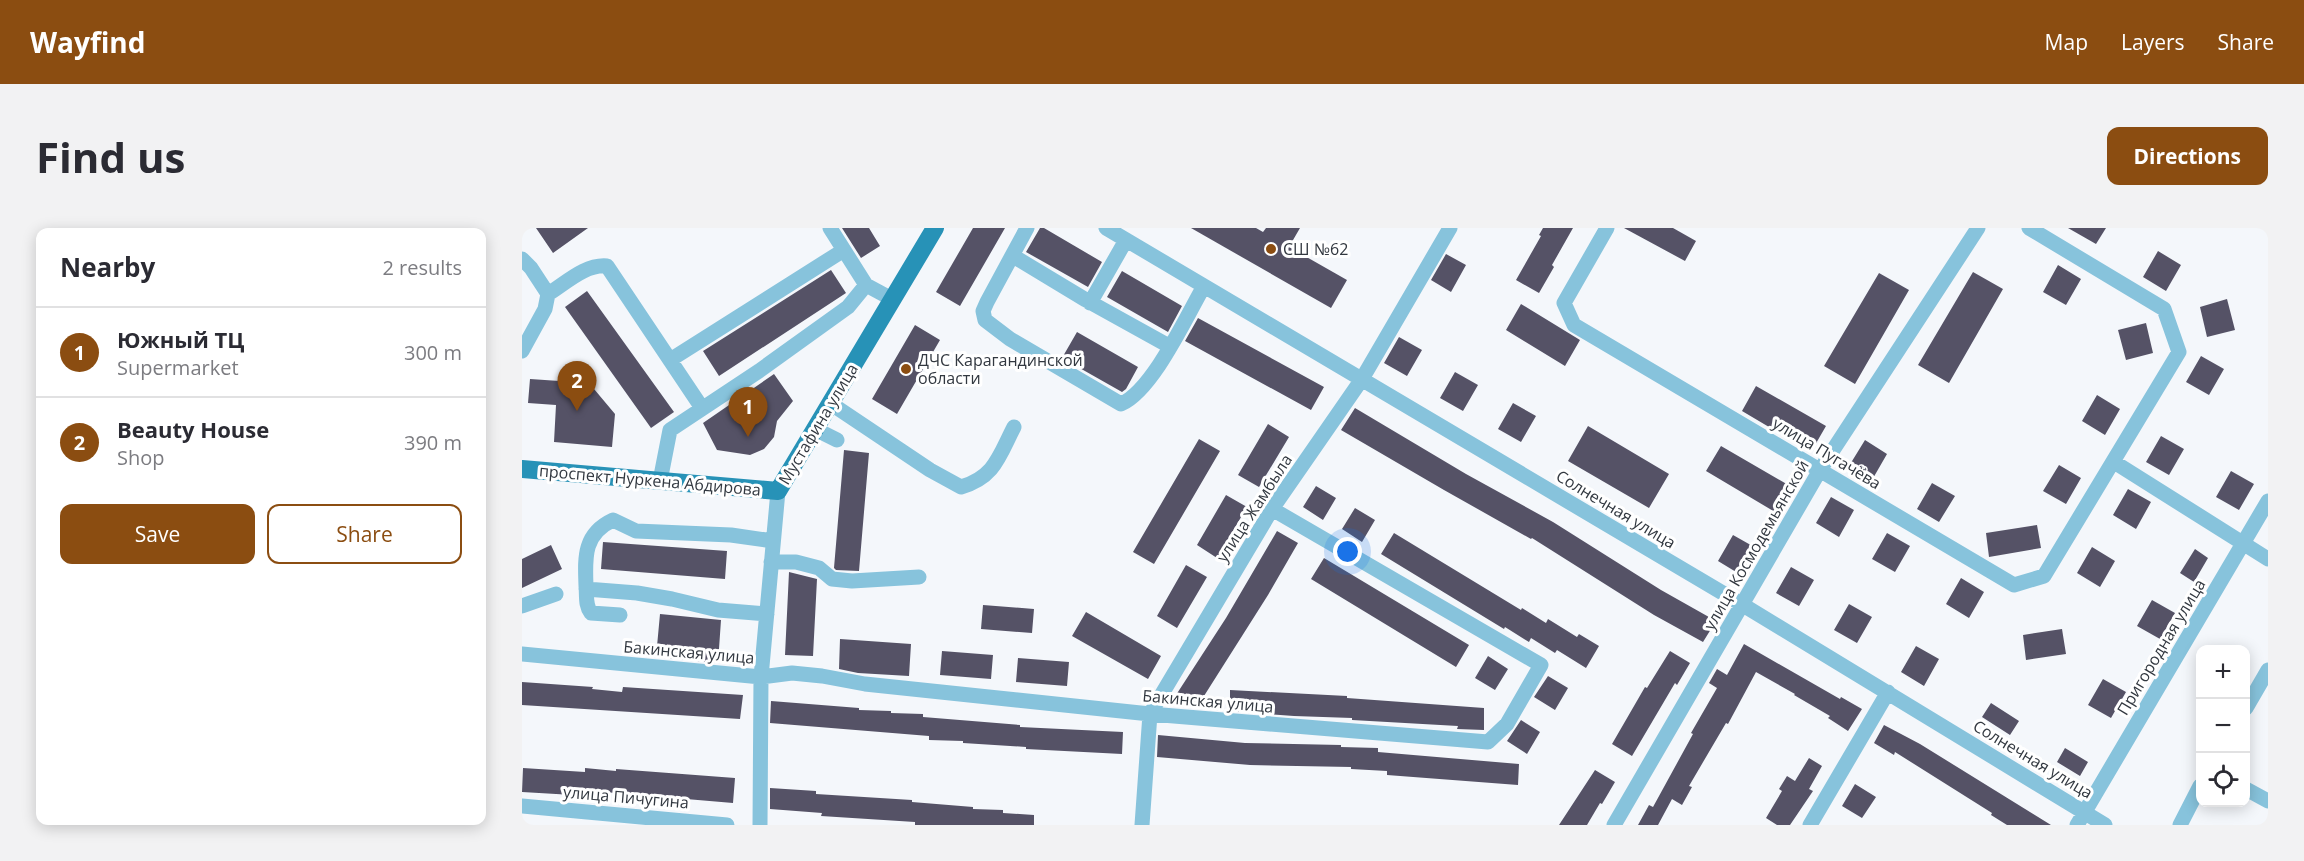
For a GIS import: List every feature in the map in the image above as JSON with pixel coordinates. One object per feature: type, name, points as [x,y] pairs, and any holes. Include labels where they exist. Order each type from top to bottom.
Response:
[{"type":"main road","name":"Мустафина улица","points":[[778,491],[935,228]]},
{"type":"main road","name":"проспект Нуркена Абдирова","points":[[522,469],[778,491]]},
{"type":"street","points":[[830,228],[866,285],[892,299]]},
{"type":"street","points":[[1027,228],[987,302],[983,311],[985,320],[1010,339],[1121,404],[1132,399],[1150,378],[1204,286]]},
{"type":"street","name":"Солнечная улица","points":[[1106,228],[1743,605],[2105,825]]},
{"type":"street","name":"улица Жамбыла","points":[[1142,825],[1150,714],[1272,509],[1362,380],[1450,228]]},
{"type":"street","name":"улица Пугачёва","points":[[1607,228],[1564,303],[1574,325],[2014,585],[2044,576],[2179,352],[2164,309],[2029,228]]},
{"type":"street","name":"улица Космодемьянской","points":[[1614,825],[1820,470],[1978,228]]},
{"type":"street","points":[[1090,303],[1126,240]]},
{"type":"street","points":[[670,360],[844,250]]},
{"type":"street","points":[[1013,256],[1090,303],[1169,346]]},
{"type":"street","points":[[522,260],[531,267],[548,294],[545,309],[522,351]]},
{"type":"street","points":[[548,294],[588,268],[596,265],[606,266],[702,408]]},
{"type":"street","points":[[660,481],[670,430],[848,307],[866,285]]},
{"type":"street","points":[[830,404],[930,470],[961,487],[984,478],[994,466],[1014,427]]},
{"type":"street","points":[[815,429],[837,440]]},
{"type":"street","points":[[2114,462],[2268,559]]},
{"type":"street","name":"Мустафина улица","points":[[760,825],[761,677],[778,491]]},
{"type":"street","name":"Пригородная улица","points":[[2077,825],[2268,501]]},
{"type":"street","name":"Бакинская улица","points":[[522,654],[761,677],[792,673],[865,684],[1150,714],[1488,742],[1507,724],[1541,665],[1272,509]]},
{"type":"street","points":[[620,615],[591,613],[587,608],[585,556],[590,543],[603,524],[613,520],[636,531],[731,535],[773,541]]},
{"type":"street","points":[[771,562],[796,562],[819,568],[832,579],[852,581],[919,577]]},
{"type":"street","points":[[586,589],[637,593],[672,598],[718,610],[767,614]]},
{"type":"street","points":[[522,606],[556,594]]},
{"type":"street","points":[[2250,701],[2268,670]]},
{"type":"street","points":[[1810,825],[1888,692]]},
{"type":"street","points":[[2250,791],[2268,801]]},
{"type":"street","points":[[2180,825],[2196,794]]},
{"type":"street","name":"улица Пичугина","points":[[522,807],[727,825]]},
{"type":"building","points":[[536,228],[588,228],[553,253]]},
{"type":"building","points":[[842,228],[869,228],[880,246],[861,258]]},
{"type":"building","points":[[973,228],[1005,228],[960,306],[936,292]]},
{"type":"building","points":[[1040,228],[1044,228],[1102,262],[1088,287],[1026,252]]},
{"type":"building","points":[[1191,228],[1256,228],[1263,232],[1266,228],[1300,228],[1289,247],[1347,280],[1331,308]]},
{"type":"building","points":[[1543,228],[1573,228],[1539,293],[1516,280],[1541,236],[1539,235]]},
{"type":"building","points":[[1624,228],[1673,228],[1696,241],[1685,261]]},
{"type":"building","points":[[2068,228],[2106,228],[2096,244]]},
{"type":"building","points":[[2158,251],[2181,265],[2166,291],[2143,277]]},
{"type":"building","points":[[1446,254],[1466,265],[1451,292],[1431,280]]},
{"type":"building","points":[[2058,265],[2081,279],[2066,305],[2043,292]]},
{"type":"building","points":[[831,270],[846,293],[719,376],[703,351]]},
{"type":"building","points":[[1122,271],[1182,306],[1168,332],[1107,297]]},
{"type":"building","points":[[1973,272],[2003,289],[1949,383],[1918,365]]},
{"type":"building","points":[[1879,273],[1909,290],[1855,384],[1824,366]]},
{"type":"building","points":[[587,291],[674,412],[651,428],[565,307]]},
{"type":"building","points":[[2227,299],[2235,330],[2207,337],[2200,307]]},
{"type":"building","points":[[1521,304],[1580,340],[1565,366],[1506,330]]},
{"type":"building","points":[[1198,318],[1324,387],[1311,410],[1185,341]]},
{"type":"building","points":[[2146,323],[2153,353],[2126,360],[2118,330]]},
{"type":"building","name":"ДЧС Карагандинской области","points":[[915,325],[940,340],[897,414],[872,399]]},
{"type":"building","points":[[1077,332],[1138,367],[1126,389],[1122,392],[1062,358]]},
{"type":"building","points":[[1399,337],[1422,350],[1407,376],[1384,363]]},
{"type":"building","points":[[2201,356],[2224,369],[2209,395],[2186,382]]},
{"type":"building","points":[[1455,372],[1478,385],[1463,411],[1440,398]]},
{"type":"building","points":[[774,374],[793,401],[777,421],[774,437],[764,449],[750,455],[717,450],[703,423]]},
{"type":"building","points":[[530,379],[589,383],[615,414],[612,447],[554,442],[556,405],[528,403]]},
{"type":"building","points":[[1756,386],[1826,426],[1811,452],[1742,411]]},
{"type":"building","points":[[2097,395],[2120,409],[2105,435],[2082,421]]},
{"type":"building","points":[[1513,403],[1536,416],[1521,442],[1498,429]]},
{"type":"building","points":[[1355,408],[1466,474],[1553,522],[1661,590],[1716,621],[1703,642],[1654,615],[1532,538],[1341,430]]},
{"type":"building","points":[[1268,424],[1289,437],[1259,487],[1238,475]]},
{"type":"building","points":[[1588,426],[1669,474],[1649,508],[1568,461]]},
{"type":"building","points":[[2161,436],[2184,449],[2169,475],[2146,462]]},
{"type":"building","points":[[1199,439],[1220,451],[1154,564],[1133,552]]},
{"type":"building","points":[[1865,440],[1887,454],[1872,480],[1849,466]]},
{"type":"building","points":[[1721,446],[1790,486],[1775,512],[1706,471]]},
{"type":"building","points":[[844,450],[869,453],[859,571],[834,568]]},
{"type":"building","points":[[2059,465],[2081,478],[2066,504],[2043,491]]},
{"type":"building","points":[[2231,471],[2254,484],[2239,510],[2216,497]]},
{"type":"building","points":[[1932,483],[1955,496],[1939,522],[1917,509]]},
{"type":"building","points":[[1316,486],[1336,498],[1323,520],[1303,507]]},
{"type":"building","points":[[2128,489],[2151,502],[2136,529],[2113,515]]},
{"type":"building","points":[[1226,495],[1247,507],[1217,558],[1197,545]]},
{"type":"building","points":[[1831,497],[1854,510],[1839,537],[1816,523]]},
{"type":"building","points":[[1355,508],[1375,520],[1362,542],[1342,529]]},
{"type":"building","points":[[2037,525],[2041,548],[1989,557],[1986,533]]},
{"type":"building","points":[[1277,531],[1298,543],[1197,707],[1176,695],[1226,618]]},
{"type":"building","points":[[1394,533],[1521,610],[1522,608],[1546,623],[1548,619],[1577,637],[1579,634],[1599,646],[1586,668],[1557,650],[1555,653],[1531,638],[1529,642],[1505,627],[1504,629],[1381,554]]},
{"type":"building","points":[[1887,533],[1910,546],[1895,572],[1872,559]]},
{"type":"building","points":[[1733,535],[1756,548],[1741,575],[1718,561]]},
{"type":"building","points":[[603,542],[727,551],[725,579],[601,569]]},
{"type":"building","points":[[551,545],[562,569],[522,588],[522,559]]},
{"type":"building","points":[[2092,547],[2115,561],[2100,587],[2077,573]]},
{"type":"building","points":[[2195,549],[2208,558],[2194,582],[2180,573]]},
{"type":"building","points":[[1324,558],[1469,645],[1456,667],[1311,579]]},
{"type":"building","points":[[1186,565],[1207,577],[1177,628],[1157,616]]},
{"type":"building","points":[[1791,567],[1814,580],[1799,606],[1776,593]]},
{"type":"building","points":[[789,572],[817,579],[813,656],[785,655]]},
{"type":"building","points":[[1961,578],[1984,592],[1969,618],[1946,604]]},
{"type":"building","points":[[2152,600],[2175,613],[2160,639],[2137,626]]},
{"type":"building","points":[[1849,604],[1872,617],[1857,643],[1834,630]]},
{"type":"building","points":[[983,605],[1034,609],[1032,633],[981,629]]},
{"type":"building","points":[[1086,612],[1161,656],[1148,679],[1072,636]]},
{"type":"building","points":[[660,614],[721,620],[718,663],[656,657]]},
{"type":"building","points":[[2062,629],[2066,654],[2026,660],[2023,635]]},
{"type":"building","points":[[840,639],[911,644],[909,676],[858,673],[839,669]]},
{"type":"building","points":[[1744,644],[1840,699],[1841,697],[1862,709],[1848,731],[1828,718],[1830,716],[1756,672],[1728,724],[1726,723],[1689,786],[1692,787],[1682,805],[1672,799],[1658,825],[1638,825],[1649,805],[1653,807],[1717,688],[1709,683],[1717,669],[1727,675]]},
{"type":"building","points":[[1916,646],[1939,659],[1924,686],[1901,672]]},
{"type":"building","points":[[942,651],[993,655],[991,679],[940,675]]},
{"type":"building","points":[[1670,651],[1690,663],[1677,685],[1675,683],[1632,756],[1612,744],[1645,687],[1647,688]]},
{"type":"building","points":[[1488,656],[1508,669],[1495,690],[1475,678]]},
{"type":"building","points":[[1018,658],[1069,662],[1067,686],[1016,682]]},
{"type":"building","points":[[1548,676],[1568,688],[1555,710],[1534,697]]},
{"type":"building","points":[[2103,679],[2126,692],[2111,718],[2088,705]]},
{"type":"building","points":[[522,682],[593,687],[592,689],[622,692],[623,687],[743,695],[740,719],[522,705]]},
{"type":"building","points":[[1230,690],[1347,696],[1347,698],[1484,708],[1484,730],[1457,729],[1458,726],[1352,720],[1352,718],[1230,711]]},
{"type":"building","points":[[771,701],[923,714],[923,717],[1020,725],[1020,727],[1123,732],[1122,754],[1026,749],[1026,747],[963,743],[963,741],[929,740],[929,736],[770,723]]},
{"type":"building","points":[[1991,703],[2019,721],[2010,735],[1982,717]]},
{"type":"building","points":[[1521,720],[1540,732],[1527,754],[1507,741]]},
{"type":"building","points":[[1884,725],[1920,744],[2051,825],[2007,825],[1991,815],[1992,813],[1895,752],[1894,755],[1874,743]]},
{"type":"building","points":[[1158,735],[1245,743],[1341,745],[1341,747],[1378,748],[1378,752],[1519,764],[1518,785],[1387,775],[1387,771],[1351,769],[1351,767],[1250,765],[1157,757]]},
{"type":"building","points":[[2065,748],[2088,762],[2080,776],[2057,762]]},
{"type":"building","points":[[1809,758],[1822,766],[1809,789],[1813,791],[1790,825],[1777,825],[1766,818],[1782,791],[1779,789],[1787,776],[1795,781]]},
{"type":"building","points":[[523,768],[585,772],[585,768],[616,771],[616,769],[735,778],[733,803],[604,792],[604,794],[574,792],[573,795],[522,792]]},
{"type":"building","points":[[1595,770],[1615,782],[1602,804],[1600,803],[1587,825],[1559,825]]},
{"type":"building","points":[[1855,784],[1876,797],[1862,818],[1842,806]]},
{"type":"building","points":[[770,788],[816,791],[816,794],[912,800],[912,802],[973,807],[973,809],[1003,810],[1003,813],[1034,815],[1034,825],[915,825],[915,822],[821,816],[822,813],[770,809]]},
{"type":"place","name":"СШ №62","points":[[1271,249]]},
{"type":"place","name":"ДЧС Карагандинской области","points":[[906,369]]},
{"type":"place","name":"Beauty House","points":[[577,411]]},
{"type":"place","name":"Южный ТЦ","points":[[748,437]]}]
